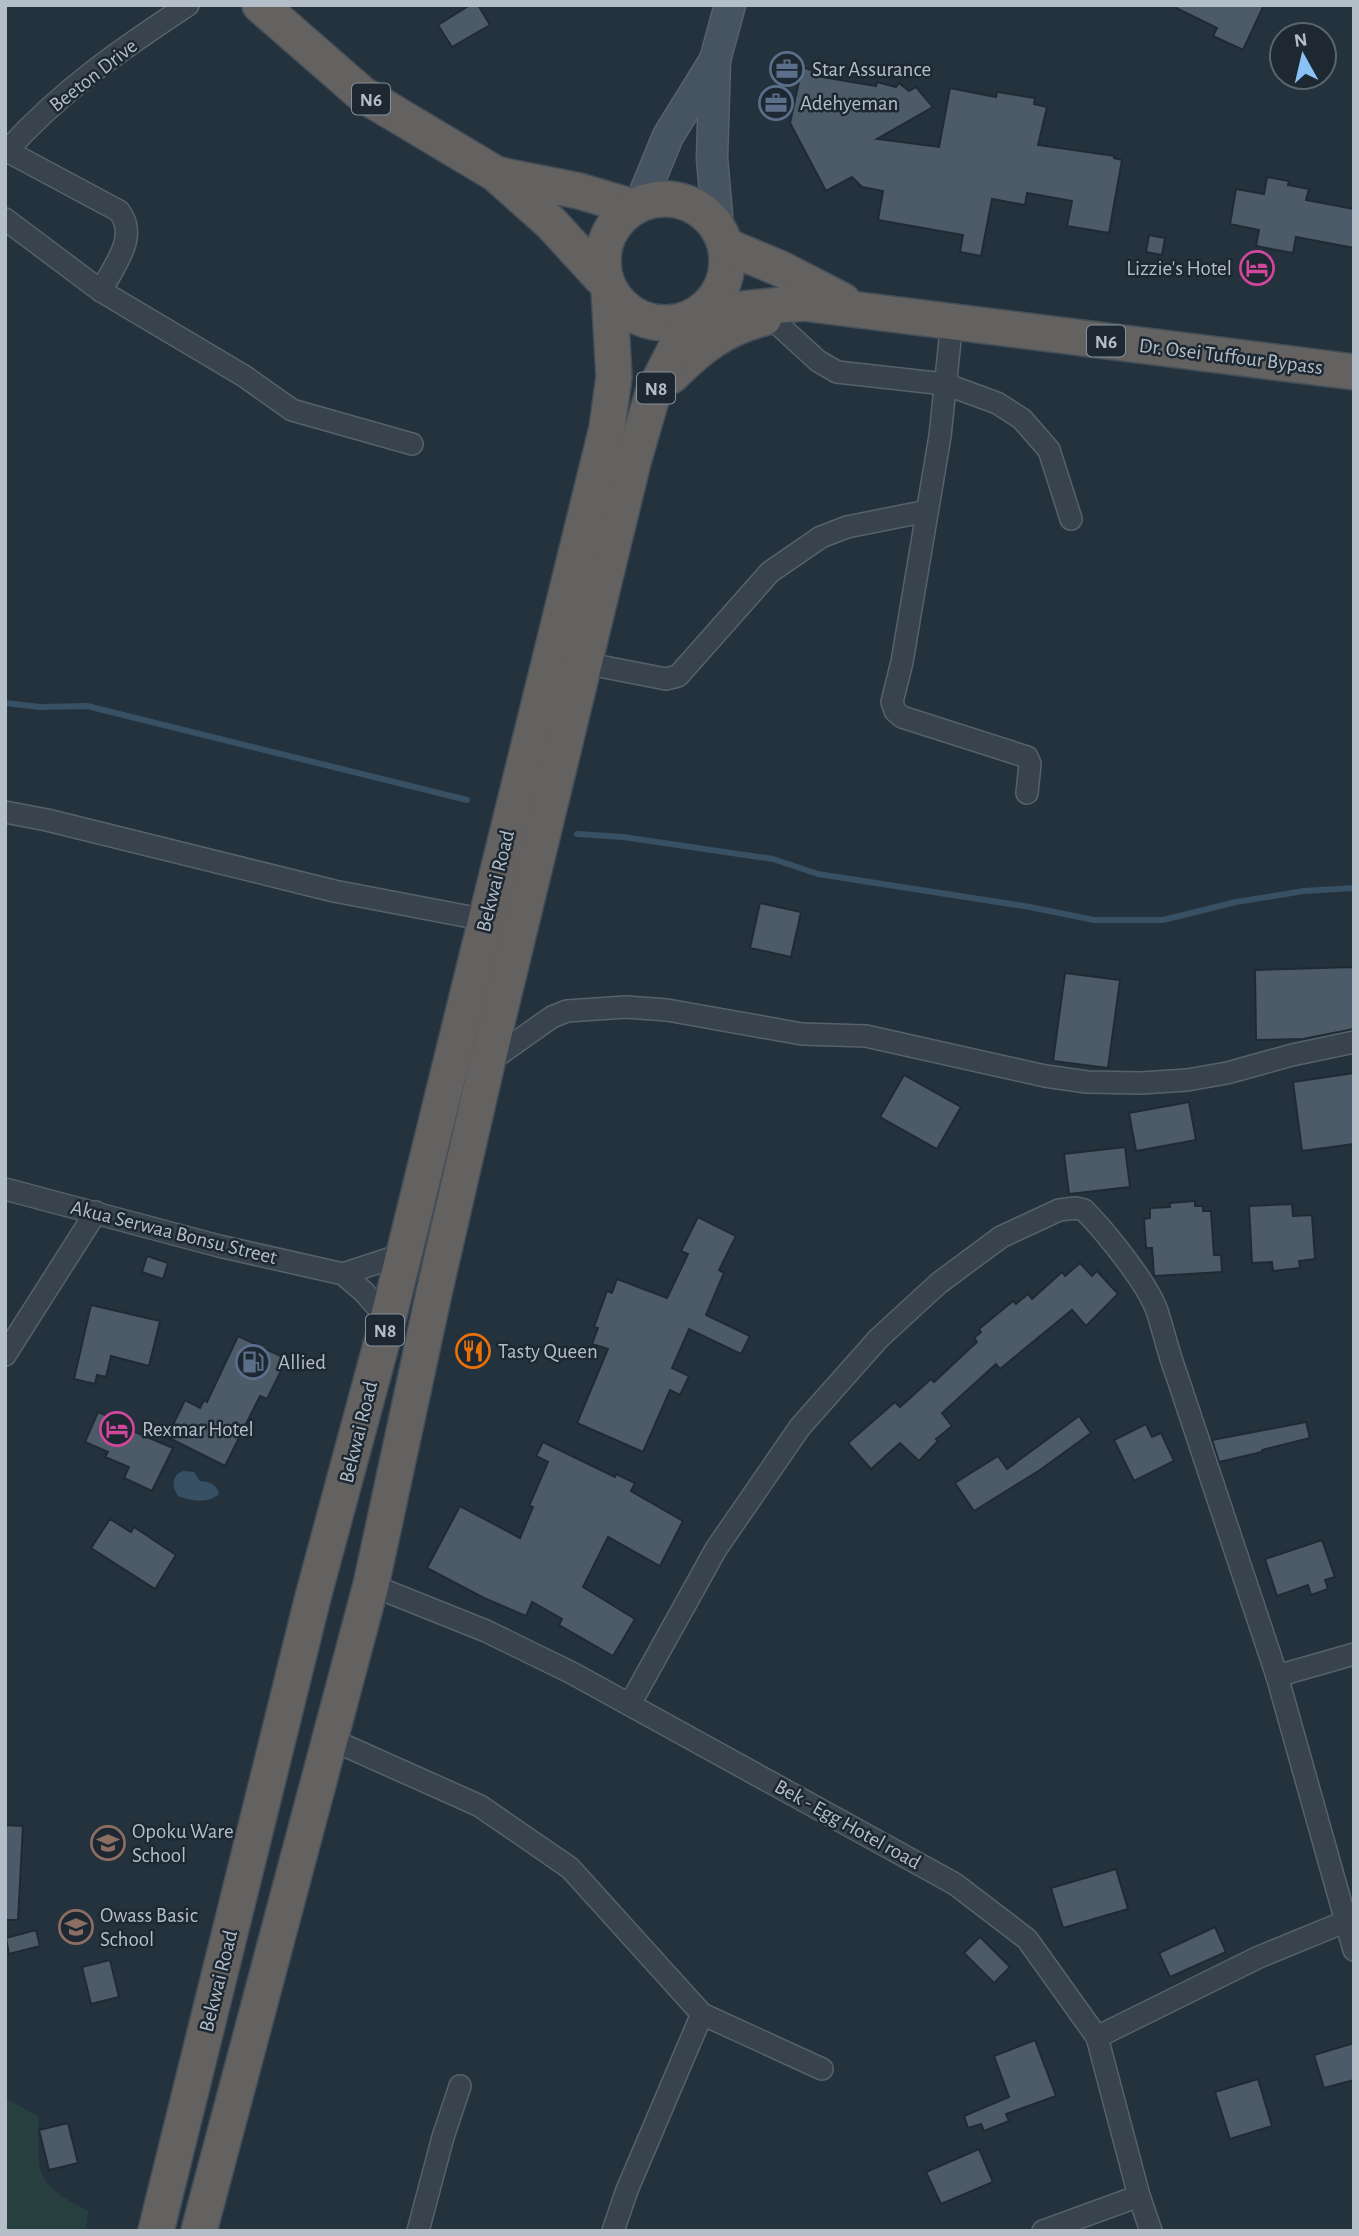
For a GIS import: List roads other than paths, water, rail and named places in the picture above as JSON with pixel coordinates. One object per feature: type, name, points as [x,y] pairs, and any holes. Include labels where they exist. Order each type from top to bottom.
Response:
[{"type":"highway","name":"N6","points":[[260,5],[362,94],[507,184],[551,223],[608,286],[620,305],[635,316],[654,323],[673,323],[695,316]]},
{"type":"highway","name":"N6","points":[[507,184],[579,191],[636,205],[657,199],[674,199],[691,204],[706,214],[722,237]]},
{"type":"highway","points":[[507,184],[588,305],[596,336],[607,428]]},
{"type":"highway","points":[[608,286],[602,262],[606,240],[616,222],[636,205]]},
{"type":"highway","points":[[695,316],[718,295],[727,272],[722,237]]},
{"type":"highway","name":"Dr. Osei Tuffour Bypass","points":[[722,237],[849,308]]},
{"type":"highway","name":"N8","points":[[607,428],[614,377],[608,286]]},
{"type":"highway","name":"Dr. Osei Tuffour Bypass","points":[[695,316],[791,303],[1354,372]]},
{"type":"highway","points":[[653,393],[695,352],[727,330],[769,316],[849,308]]},
{"type":"highway","name":"N8","points":[[653,393],[695,316]]},
{"type":"highway","name":"Bekwai Road","points":[[199,2231],[328,1738],[371,1585],[487,1063],[583,663],[653,393]]},
{"type":"highway","name":"Bekwai Road","points":[[156,2231],[313,1597],[388,1319],[607,428]]},
{"type":"highway","points":[[268,1780],[315,1791]]},
{"type":"main road","points":[[722,237],[712,158],[715,60],[730,5]]},
{"type":"main road","points":[[636,205],[668,136],[715,60]]},
{"type":"street","name":"Beeton Drive","points":[[6,152],[30,125],[93,70],[188,5]]},
{"type":"street","points":[[6,152],[119,211],[126,220],[129,230],[127,241],[101,291]]},
{"type":"street","points":[[5,219],[101,291],[244,376],[292,410],[412,444]]},
{"type":"street","points":[[769,316],[818,361],[837,372],[945,384],[998,403],[1022,419],[1049,450],[1071,519]]},
{"type":"street","points":[[952,321],[940,436],[902,662],[892,702],[895,711],[902,717],[1027,757],[1030,764],[1027,793]]},
{"type":"street","points":[[583,663],[666,678],[678,676],[770,572],[821,537],[847,527],[926,511]]},
{"type":"street","points":[[5,812],[334,891],[486,920]]},
{"type":"street","points":[[487,1063],[552,1017],[567,1011],[626,1007],[667,1010],[802,1034],[866,1036],[1045,1076],[1087,1082],[1187,1080],[1354,1042]]},
{"type":"street","name":"Akua Serwaa Bonsu Street","points":[[5,1189],[219,1246],[343,1274]]},
{"type":"street","points":[[630,1704],[716,1549],[800,1427],[870,1348],[939,1283],[1001,1237],[1068,1208],[1084,1210],[1144,1284],[1157,1311],[1166,1347],[1177,1373],[1277,1676],[1349,1919],[1354,1950]]},
{"type":"street","points":[[5,1355],[96,1212]]},
{"type":"street","points":[[343,1274],[404,1254]]},
{"type":"street","points":[[343,1274],[363,1290],[388,1319]]},
{"type":"street","name":"Bek - Egg Hotel road","points":[[371,1585],[485,1631],[572,1672],[955,1884],[1027,1939],[1097,2037],[1139,2196],[1151,2231]]},
{"type":"street","points":[[1277,1676],[1354,1654]]},
{"type":"street","points":[[328,1738],[480,1806],[570,1868],[702,2014],[822,2069]]},
{"type":"street","points":[[1097,2037],[1259,1957],[1349,1919]]},
{"type":"street","points":[[613,2231],[627,2190],[702,2014]]},
{"type":"street","points":[[418,2231],[443,2137],[460,2086]]},
{"type":"street","points":[[1043,2231],[1139,2196]]},
{"type":"water","points":[[183,1471],[194,1472],[200,1481],[215,1486],[219,1494],[199,1501],[178,1496],[174,1482],[176,1476]]},
{"type":"waterway","points":[[5,703],[40,707],[87,706],[467,800]]},
{"type":"waterway","points":[[577,834],[623,837],[773,859],[818,874],[1030,907],[1094,920],[1163,920],[1236,902],[1304,891],[1354,888]]},
{"type":"place","name":"Star Assurance","points":[[787,69]]},
{"type":"place","name":"Adehyeman","points":[[776,103]]},
{"type":"place","name":"Lizzie's Hotel","points":[[1257,268]]},
{"type":"place","name":"Tasty Queen","points":[[473,1351]]},
{"type":"place","name":"Allied","points":[[253,1362]]},
{"type":"place","name":"Rexmar Hotel","points":[[117,1429]]},
{"type":"place","name":"Opoku Ware School","points":[[108,1843]]},
{"type":"place","name":"Owass Basic School","points":[[76,1927]]}]
